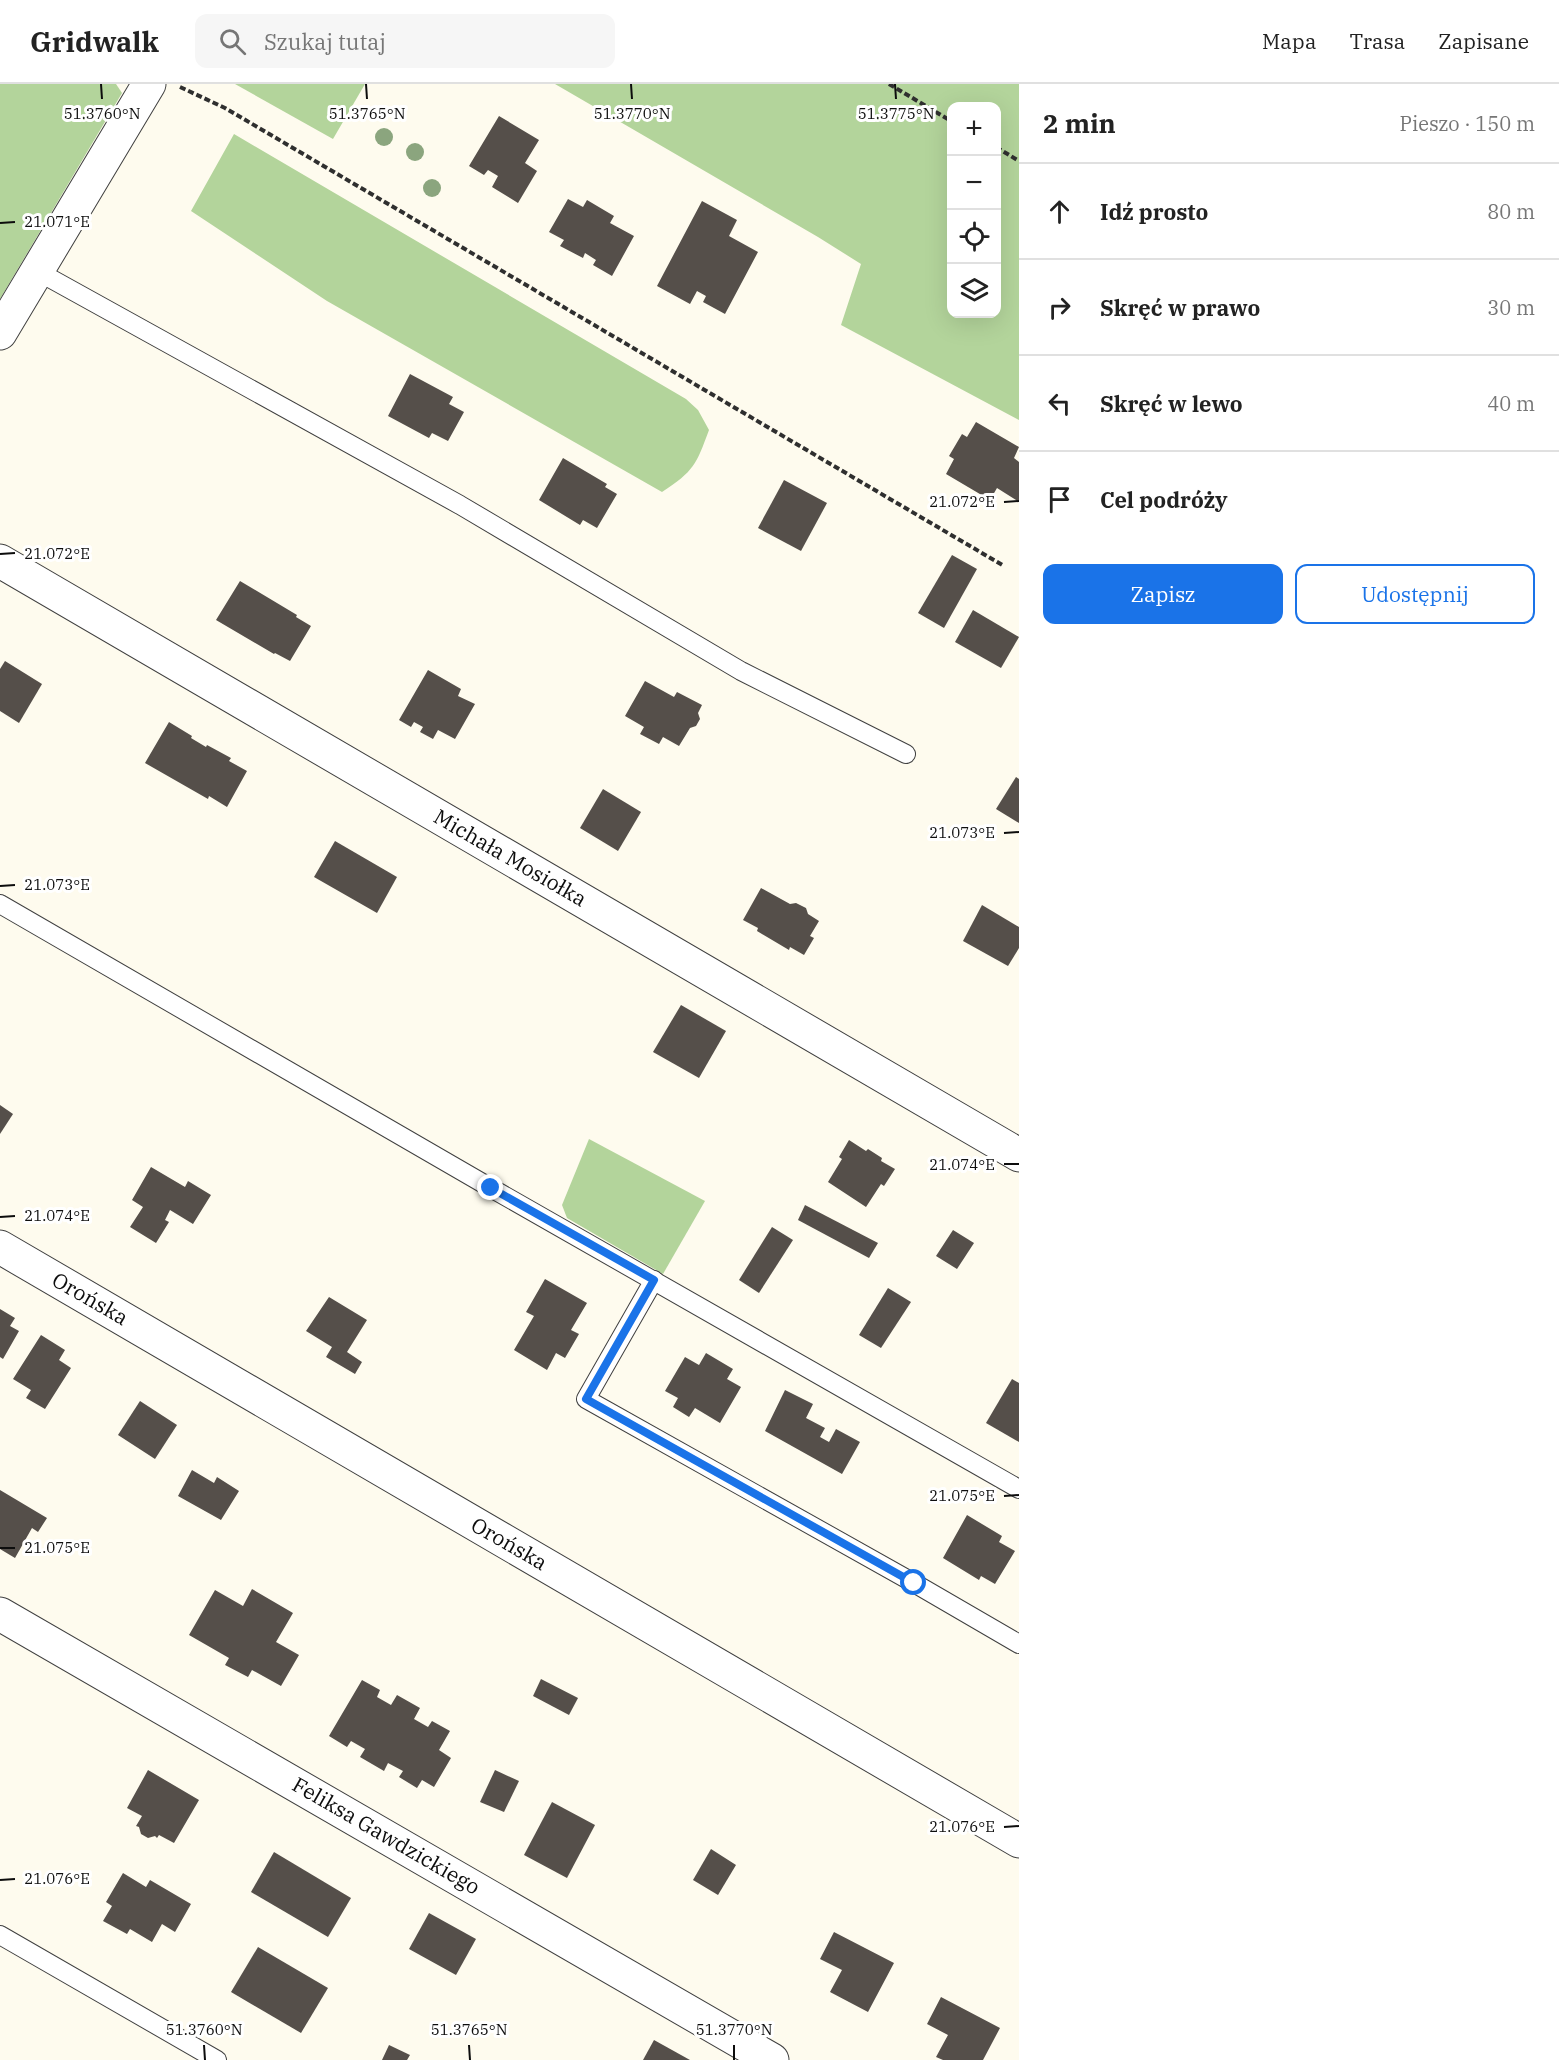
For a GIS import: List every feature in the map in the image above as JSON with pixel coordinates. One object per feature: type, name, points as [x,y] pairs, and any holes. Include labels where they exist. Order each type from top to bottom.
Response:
[{"type":"street","points":[[0,333],[149,84]]},
{"type":"street","name":"Michała Mosiołka","points":[[0,561],[1019,1155]]},
{"type":"street","name":"Orońska","points":[[0,1247],[1019,1841]]},
{"type":"street","name":"Feliksa Gawdzickiego","points":[[0,1614],[772,2060]]},
{"type":"lane","points":[[37,271],[460,505],[741,672],[906,754]]},
{"type":"lane","points":[[0,904],[1019,1489]]},
{"type":"lane","points":[[654,1280],[586,1399],[1019,1644]]},
{"type":"lane","points":[[0,1935],[217,2060]]},
{"type":"path","points":[[175,84],[225,108],[1004,566]]},
{"type":"path","points":[[889,84],[947,119]]},
{"type":"path","points":[[1001,150],[1019,160]]},
{"type":"green space","points":[[0,84],[116,84],[122,93],[0,299]]},
{"type":"green space","points":[[235,84],[365,84],[333,139]]},
{"type":"green space","points":[[555,84],[1019,84],[1019,420],[841,325],[861,264]]},
{"type":"green space","points":[[234,134],[686,399],[698,410],[709,430],[693,466],[662,492],[327,301],[191,211]]},
{"type":"green space","points":[[589,1139],[705,1201],[663,1274],[567,1218],[562,1205]]},
{"type":"building","points":[[499,116],[539,140],[525,163],[537,171],[518,203],[492,187],[498,176],[488,170],[484,175],[469,166]]},
{"type":"building","points":[[568,199],[583,207],[587,200],[614,216],[610,223],[634,236],[612,276],[593,265],[596,260],[585,253],[583,258],[560,246],[564,240],[549,232]]},
{"type":"building","points":[[702,201],[737,220],[729,236],[758,252],[725,314],[703,302],[706,296],[697,291],[690,304],[657,286]]},
{"type":"building","points":[[410,374],[453,397],[449,404],[464,412],[448,441],[432,433],[429,438],[388,416]]},
{"type":"building","points":[[976,422],[1019,447],[1014,458],[1019,462],[1019,502],[997,488],[990,500],[946,474],[954,459],[949,456],[962,434],[967,437]]},
{"type":"building","points":[[563,458],[607,484],[605,487],[617,494],[597,528],[583,520],[580,525],[539,500]]},
{"type":"building","points":[[784,480],[827,503],[801,551],[758,528]]},
{"type":"building","points":[[952,555],[977,569],[944,628],[918,613]]},
{"type":"building","points":[[240,581],[311,626],[290,661],[216,620]]},
{"type":"building","points":[[973,610],[1019,637],[1001,668],[955,642]]},
{"type":"building","points":[[5,661],[42,684],[19,723],[0,711],[0,669]]},
{"type":"building","points":[[428,670],[461,689],[458,696],[475,704],[455,739],[438,730],[433,739],[420,732],[423,727],[414,722],[411,727],[399,720]]},
{"type":"building","points":[[645,681],[674,697],[677,692],[702,705],[698,713],[700,719],[696,726],[690,728],[679,746],[663,737],[659,744],[640,734],[644,727],[625,716]]},
{"type":"building","points":[[169,722],[206,747],[207,745],[231,758],[229,761],[247,771],[227,807],[209,796],[208,799],[145,763]]},
{"type":"building","points":[[1016,777],[1019,779],[1019,823],[996,809]]},
{"type":"building","points":[[603,789],[641,812],[618,851],[580,828]]},
{"type":"building","points":[[335,841],[397,877],[377,913],[314,877]]},
{"type":"building","points":[[761,888],[790,904],[796,903],[806,908],[808,914],[819,921],[810,936],[814,938],[804,955],[790,947],[789,950],[743,920]]},
{"type":"building","points":[[982,905],[1019,927],[1019,948],[1008,966],[963,941]]},
{"type":"building","points":[[681,1005],[726,1031],[699,1078],[653,1052]]},
{"type":"building","points":[[0,1105],[13,1114],[0,1134]]},
{"type":"building","points":[[849,1140],[866,1151],[868,1149],[882,1158],[881,1161],[895,1169],[884,1186],[881,1184],[866,1207],[828,1182],[842,1159],[839,1157]]},
{"type":"building","points":[[151,1167],[185,1187],[188,1181],[211,1195],[193,1224],[170,1210],[165,1220],[169,1222],[156,1243],[130,1227],[143,1207],[132,1200]]},
{"type":"building","points":[[805,1205],[878,1243],[869,1258],[798,1220]]},
{"type":"building","points":[[772,1227],[793,1240],[759,1293],[739,1280]]},
{"type":"building","points":[[953,1230],[974,1243],[957,1269],[936,1256]]},
{"type":"building","points":[[545,1279],[587,1303],[571,1330],[579,1334],[565,1358],[556,1353],[547,1370],[514,1350],[534,1316],[526,1312]]},
{"type":"building","points":[[888,1288],[911,1302],[881,1348],[859,1335]]},
{"type":"building","points":[[329,1297],[367,1320],[347,1352],[362,1362],[355,1374],[326,1357],[332,1347],[306,1331]]},
{"type":"building","points":[[0,1309],[15,1318],[10,1326],[19,1331],[3,1359],[0,1357]]},
{"type":"building","points":[[41,1335],[65,1350],[59,1360],[71,1368],[45,1409],[26,1398],[31,1390],[13,1379]]},
{"type":"building","points":[[706,1353],[733,1369],[727,1379],[741,1387],[720,1423],[695,1408],[689,1417],[673,1407],[678,1398],[665,1391],[685,1357],[699,1365]]},
{"type":"building","points":[[1012,1379],[1019,1383],[1019,1442],[986,1423]]},
{"type":"building","points":[[785,1390],[813,1404],[806,1418],[825,1428],[820,1437],[829,1442],[836,1429],[860,1442],[842,1474],[765,1431]]},
{"type":"building","points":[[140,1401],[177,1425],[155,1459],[118,1435]]},
{"type":"building","points":[[192,1470],[214,1483],[217,1477],[239,1491],[221,1520],[178,1496]]},
{"type":"building","points":[[0,1490],[47,1518],[38,1532],[32,1528],[15,1558],[0,1549]]},
{"type":"building","points":[[967,1515],[1002,1536],[999,1542],[1015,1551],[995,1584],[981,1576],[979,1580],[943,1558]]},
{"type":"building","points":[[252,1589],[293,1613],[276,1642],[299,1655],[281,1686],[252,1670],[248,1677],[225,1665],[229,1658],[189,1635],[215,1590],[243,1606]]},
{"type":"building","points":[[541,1679],[578,1698],[569,1715],[533,1696]]},
{"type":"building","points":[[362,1680],[380,1690],[377,1697],[391,1705],[397,1695],[420,1708],[414,1719],[428,1727],[432,1721],[450,1731],[439,1750],[451,1758],[434,1787],[422,1780],[417,1788],[399,1777],[403,1771],[388,1763],[384,1771],[360,1757],[365,1749],[351,1741],[347,1747],[329,1736]]},
{"type":"building","points":[[148,1770],[199,1800],[174,1843],[159,1835],[157,1838],[155,1836],[148,1838],[141,1834],[139,1827],[136,1826],[142,1816],[127,1808]]},
{"type":"building","points":[[495,1770],[519,1781],[504,1812],[480,1802]]},
{"type":"building","points":[[552,1802],[595,1825],[567,1878],[524,1855]]},
{"type":"building","points":[[711,1849],[736,1865],[718,1895],[693,1880]]},
{"type":"building","points":[[274,1852],[351,1898],[328,1937],[251,1892]]},
{"type":"building","points":[[123,1873],[146,1887],[150,1880],[191,1904],[175,1932],[162,1924],[152,1942],[130,1929],[127,1934],[103,1921],[112,1906],[106,1902]]},
{"type":"building","points":[[429,1913],[476,1939],[456,1975],[409,1949]]},
{"type":"building","points":[[834,1932],[894,1963],[868,2012],[830,1992],[842,1970],[820,1959]]},
{"type":"building","points":[[258,1947],[328,1988],[301,2033],[231,1992]]},
{"type":"building","points":[[941,1997],[1000,2028],[983,2060],[943,2060],[936,2057],[948,2035],[927,2024]]},
{"type":"building","points":[[654,2040],[690,2060],[643,2060]]},
{"type":"building","points":[[389,2045],[410,2055],[407,2060],[382,2060]]},
{"type":"route","points":[[491,1188],[654,1280],[586,1399],[914,1583]]}]
